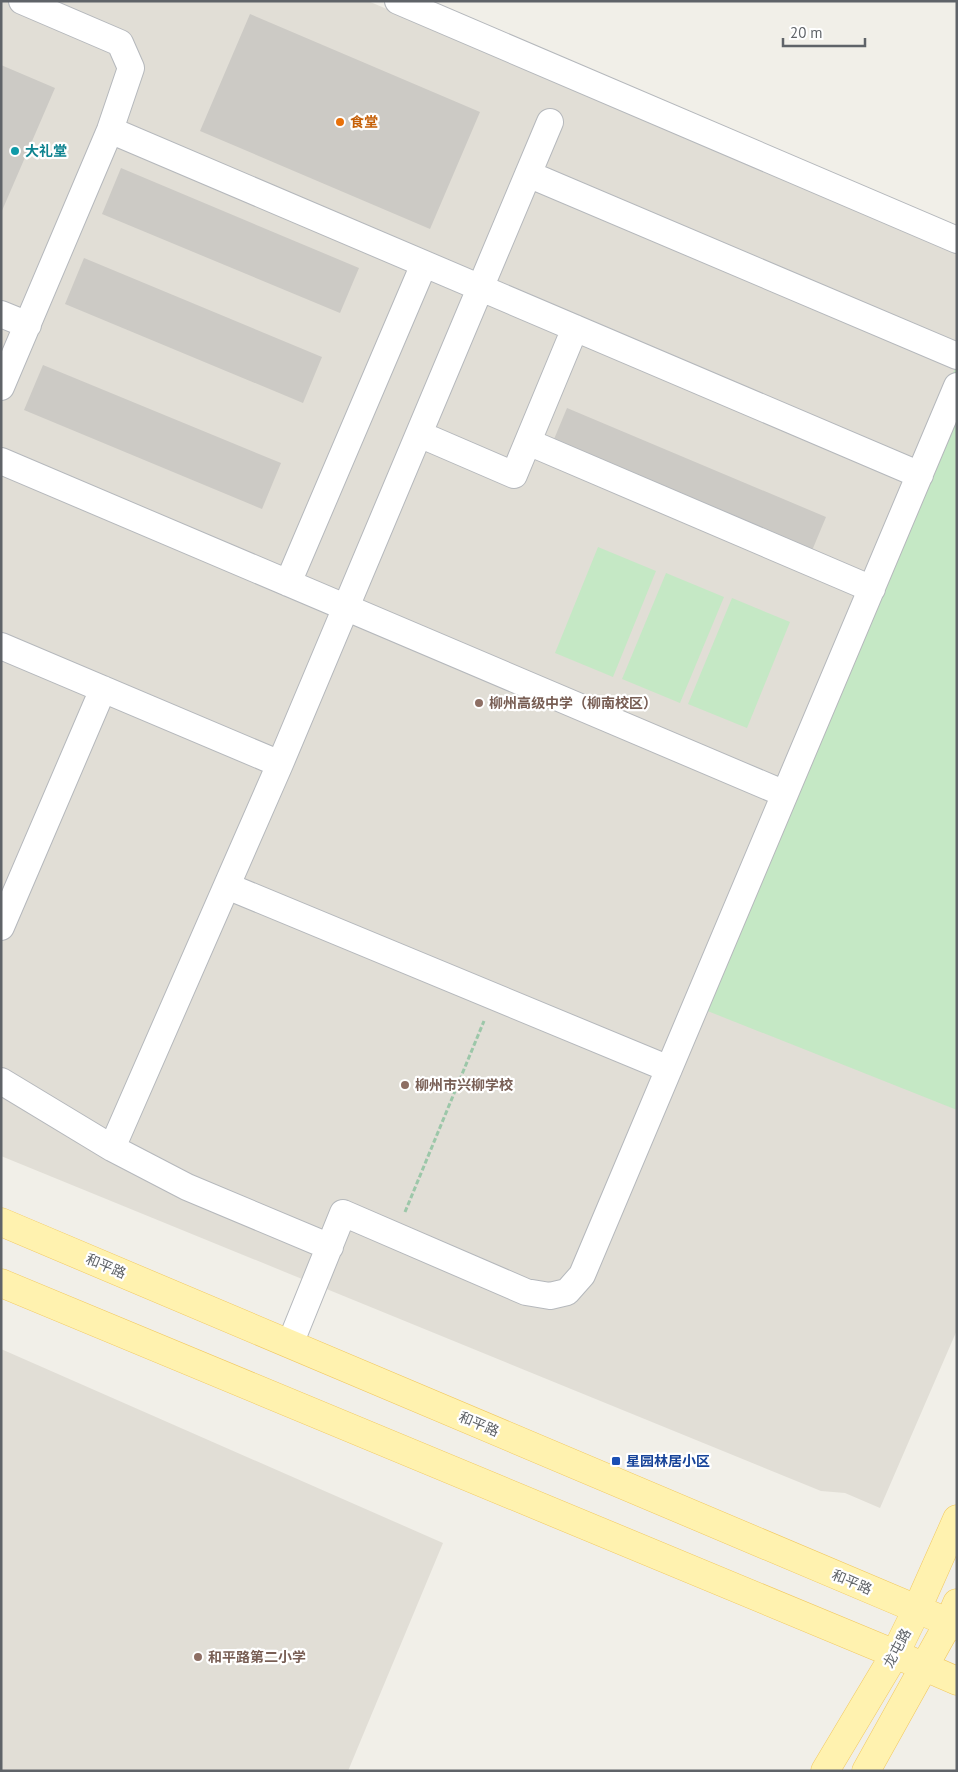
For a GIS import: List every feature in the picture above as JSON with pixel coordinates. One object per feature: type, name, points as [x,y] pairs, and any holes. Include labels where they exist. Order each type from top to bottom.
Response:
[{"type":"main road","name":"和平路","points":[[1,1222],[917,1609],[954,1617]]},
{"type":"main road","points":[[1,1283],[957,1681]]},
{"type":"main road","name":"龙屯路","points":[[825,1771],[895,1654],[957,1519]]},
{"type":"main road","points":[[866,1771],[954,1617]]},
{"type":"street","points":[[1,387],[110,130],[131,68],[120,43],[22,1]]},
{"type":"street","points":[[398,1],[957,240]]},
{"type":"street","points":[[112,1148],[280,764],[550,122]]},
{"type":"street","points":[[110,130],[920,475]]},
{"type":"street","points":[[528,174],[957,356]]},
{"type":"street","points":[[288,583],[424,264]]},
{"type":"street","points":[[1,314],[28,325]]},
{"type":"street","points":[[419,434],[514,474],[575,328]]},
{"type":"street","points":[[290,1344],[343,1213],[526,1292],[550,1296],[566,1292],[582,1275],[957,386]]},
{"type":"street","points":[[528,442],[872,589]]},
{"type":"street","points":[[1,461],[785,794]]},
{"type":"street","points":[[1,646],[280,764]]},
{"type":"street","points":[[3,919],[103,689]]},
{"type":"street","points":[[227,886],[669,1069]]},
{"type":"street","points":[[1,1081],[112,1148],[187,1187],[330,1247]]},
{"type":"path","points":[[395,1236],[494,997]]},
{"type":"shaded area","name":"柳州高级中学（柳南校区）","points":[[1,1],[368,1],[957,251],[957,1330],[880,1508],[845,1493],[821,1491],[1,1156]]},
{"type":"shaded area","name":"和平路第二小学","points":[[1,1349],[443,1543],[348,1771],[1,1771]]},
{"type":"green space","points":[[957,363],[957,1110],[705,1010]]},
{"type":"green space","points":[[598,547],[656,571],[613,677],[555,653]]},
{"type":"green space","points":[[666,573],[724,597],[680,703],[622,679]]},
{"type":"green space","points":[[732,598],[790,622],[747,728],[688,704]]},
{"type":"building","name":"食堂","points":[[250,14],[480,112],[430,229],[200,131]]},
{"type":"building","name":"大礼堂","points":[[1,65],[55,88],[1,213]]},
{"type":"building","points":[[121,168],[359,268],[340,313],[102,214]]},
{"type":"building","points":[[84,258],[322,357],[303,403],[65,304]]},
{"type":"building","points":[[43,365],[281,463],[262,509],[24,410]]},
{"type":"building","points":[[567,408],[826,517],[811,553],[552,444]]},
{"type":"place","name":"食堂","points":[[340,122]]},
{"type":"place","name":"大礼堂","points":[[15,151]]},
{"type":"place","name":"柳州高级中学（柳南校区）","points":[[479,703]]},
{"type":"place","name":"柳州市兴柳学校","points":[[405,1085]]},
{"type":"place","name":"星园林居小区","points":[[616,1461]]},
{"type":"place","name":"和平路第二小学","points":[[198,1657]]}]
